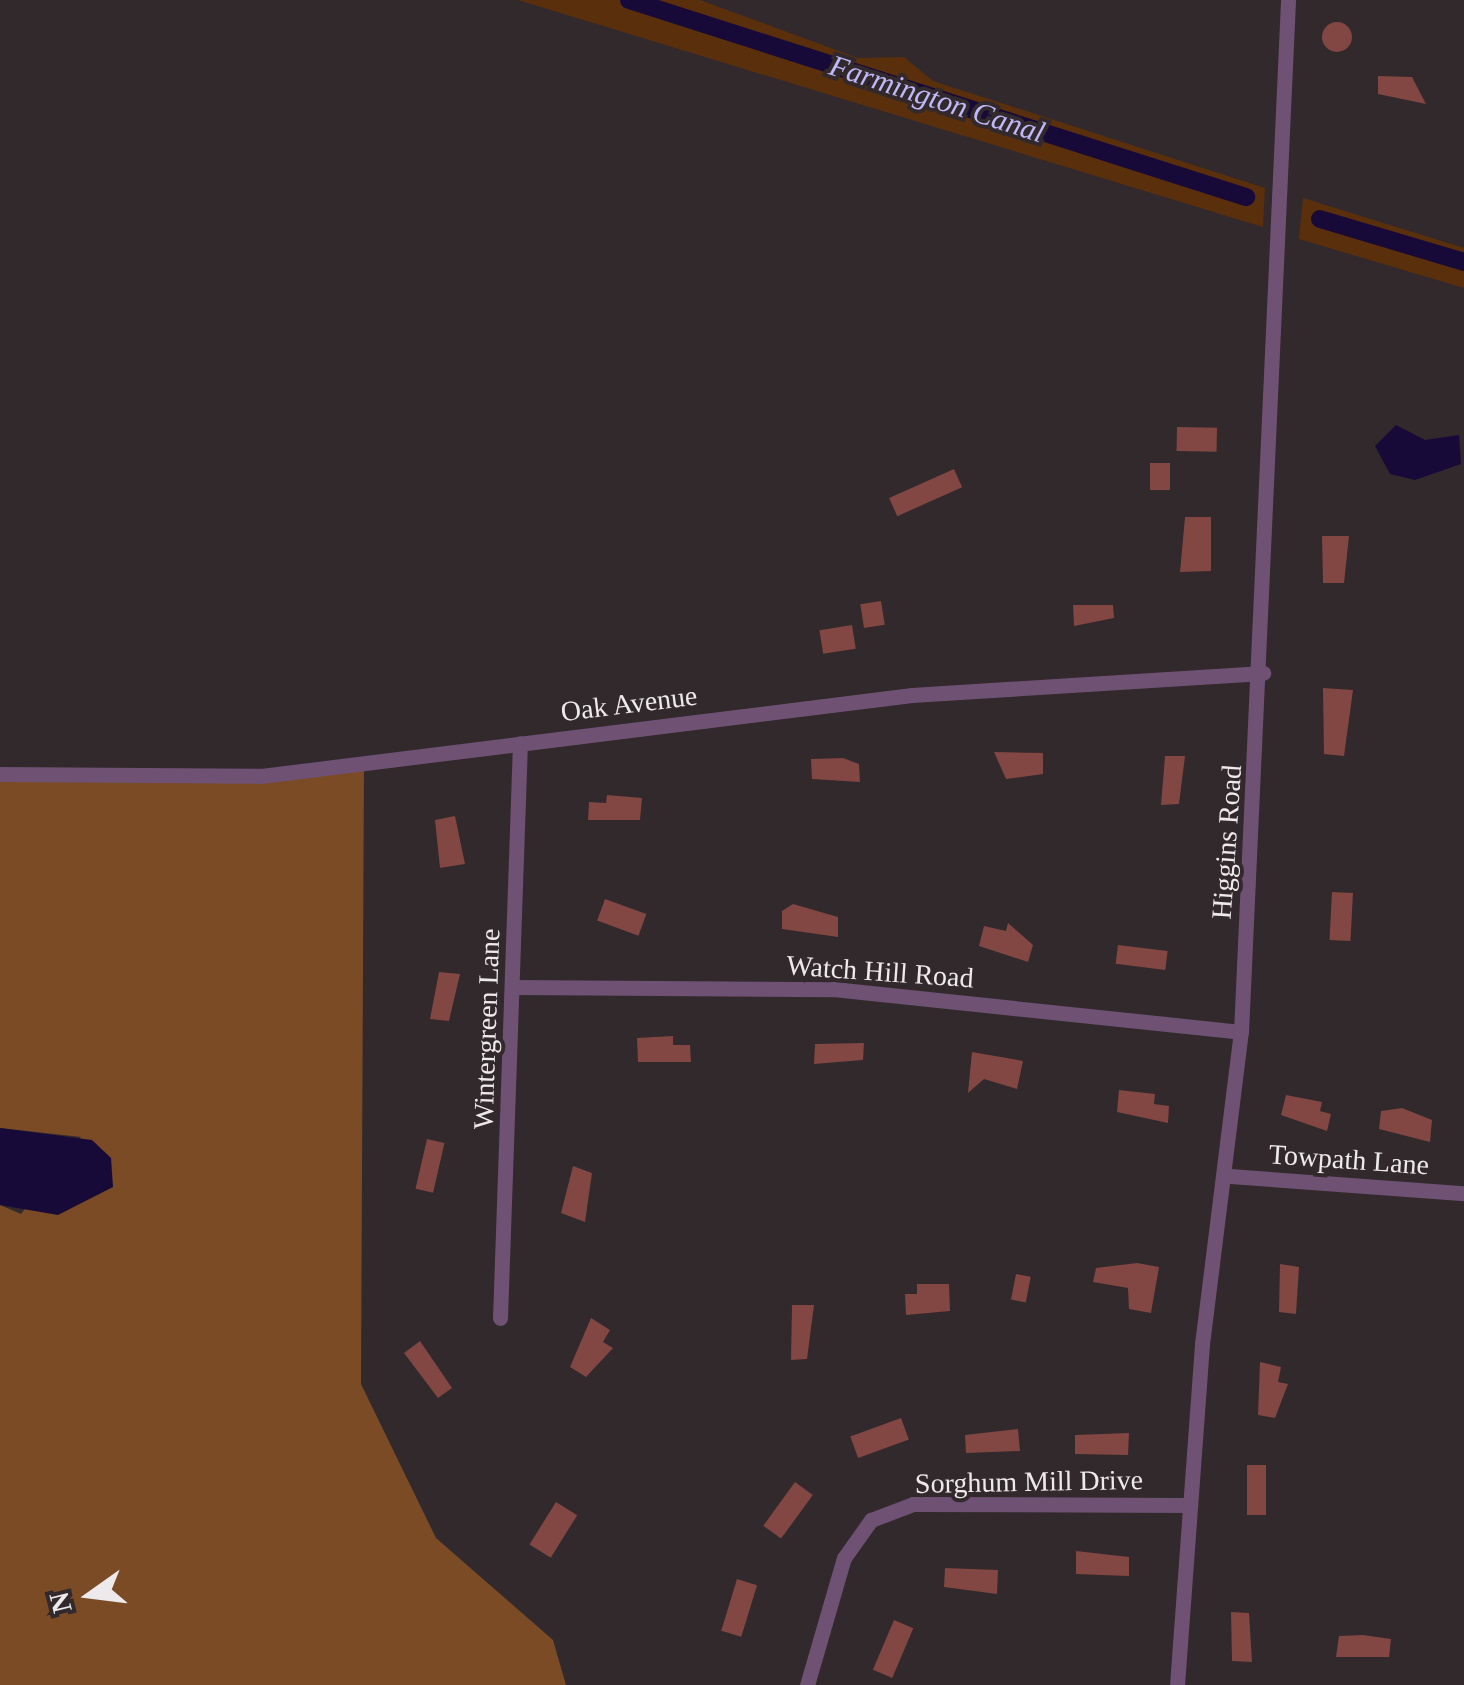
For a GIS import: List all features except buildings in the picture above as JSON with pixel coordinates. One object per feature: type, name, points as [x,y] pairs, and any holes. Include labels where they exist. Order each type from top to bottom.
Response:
[{"type":"street","name":"Higgins Road","points":[[1177,1685],[1188,1505],[1230,1176],[1240,1032],[1263,673],[1288,0]]},
{"type":"street","name":"Oak Avenue","points":[[0,774],[261,776],[912,695],[1263,673]]},
{"type":"street","name":"Wintergreen Lane","points":[[500,1318],[520,742]]},
{"type":"street","name":"Watch Hill Road","points":[[514,987],[833,989],[1240,1032]]},
{"type":"street","name":"Towpath Lane","points":[[1230,1176],[1464,1193]]},
{"type":"street","name":"Sorghum Mill Drive","points":[[807,1685],[844,1558],[870,1520],[913,1504],[1188,1505]]},
{"type":"shaded area","points":[[518,0],[700,0],[858,58],[904,57],[933,81],[1265,188],[1263,227]]},
{"type":"shaded area","points":[[1303,198],[1464,248],[1464,288],[1299,239]]},
{"type":"shaded area","points":[[1396,425],[1425,440],[1459,435],[1461,464],[1415,480],[1390,474],[1375,446]]},
{"type":"shaded area","points":[[364,763],[361,1384],[436,1538],[553,1640],[566,1685],[0,1685],[0,1205],[21,1214],[81,1137],[0,1128],[0,774],[261,776]]},
{"type":"shaded area","points":[[0,1128],[92,1140],[111,1158],[113,1187],[58,1215],[0,1205]]},
{"type":"waterway","name":"Farmington Canal","points":[[629,0],[1246,197]]},
{"type":"waterway","name":"Farmington Canal","points":[[1320,219],[1464,262]]}]
